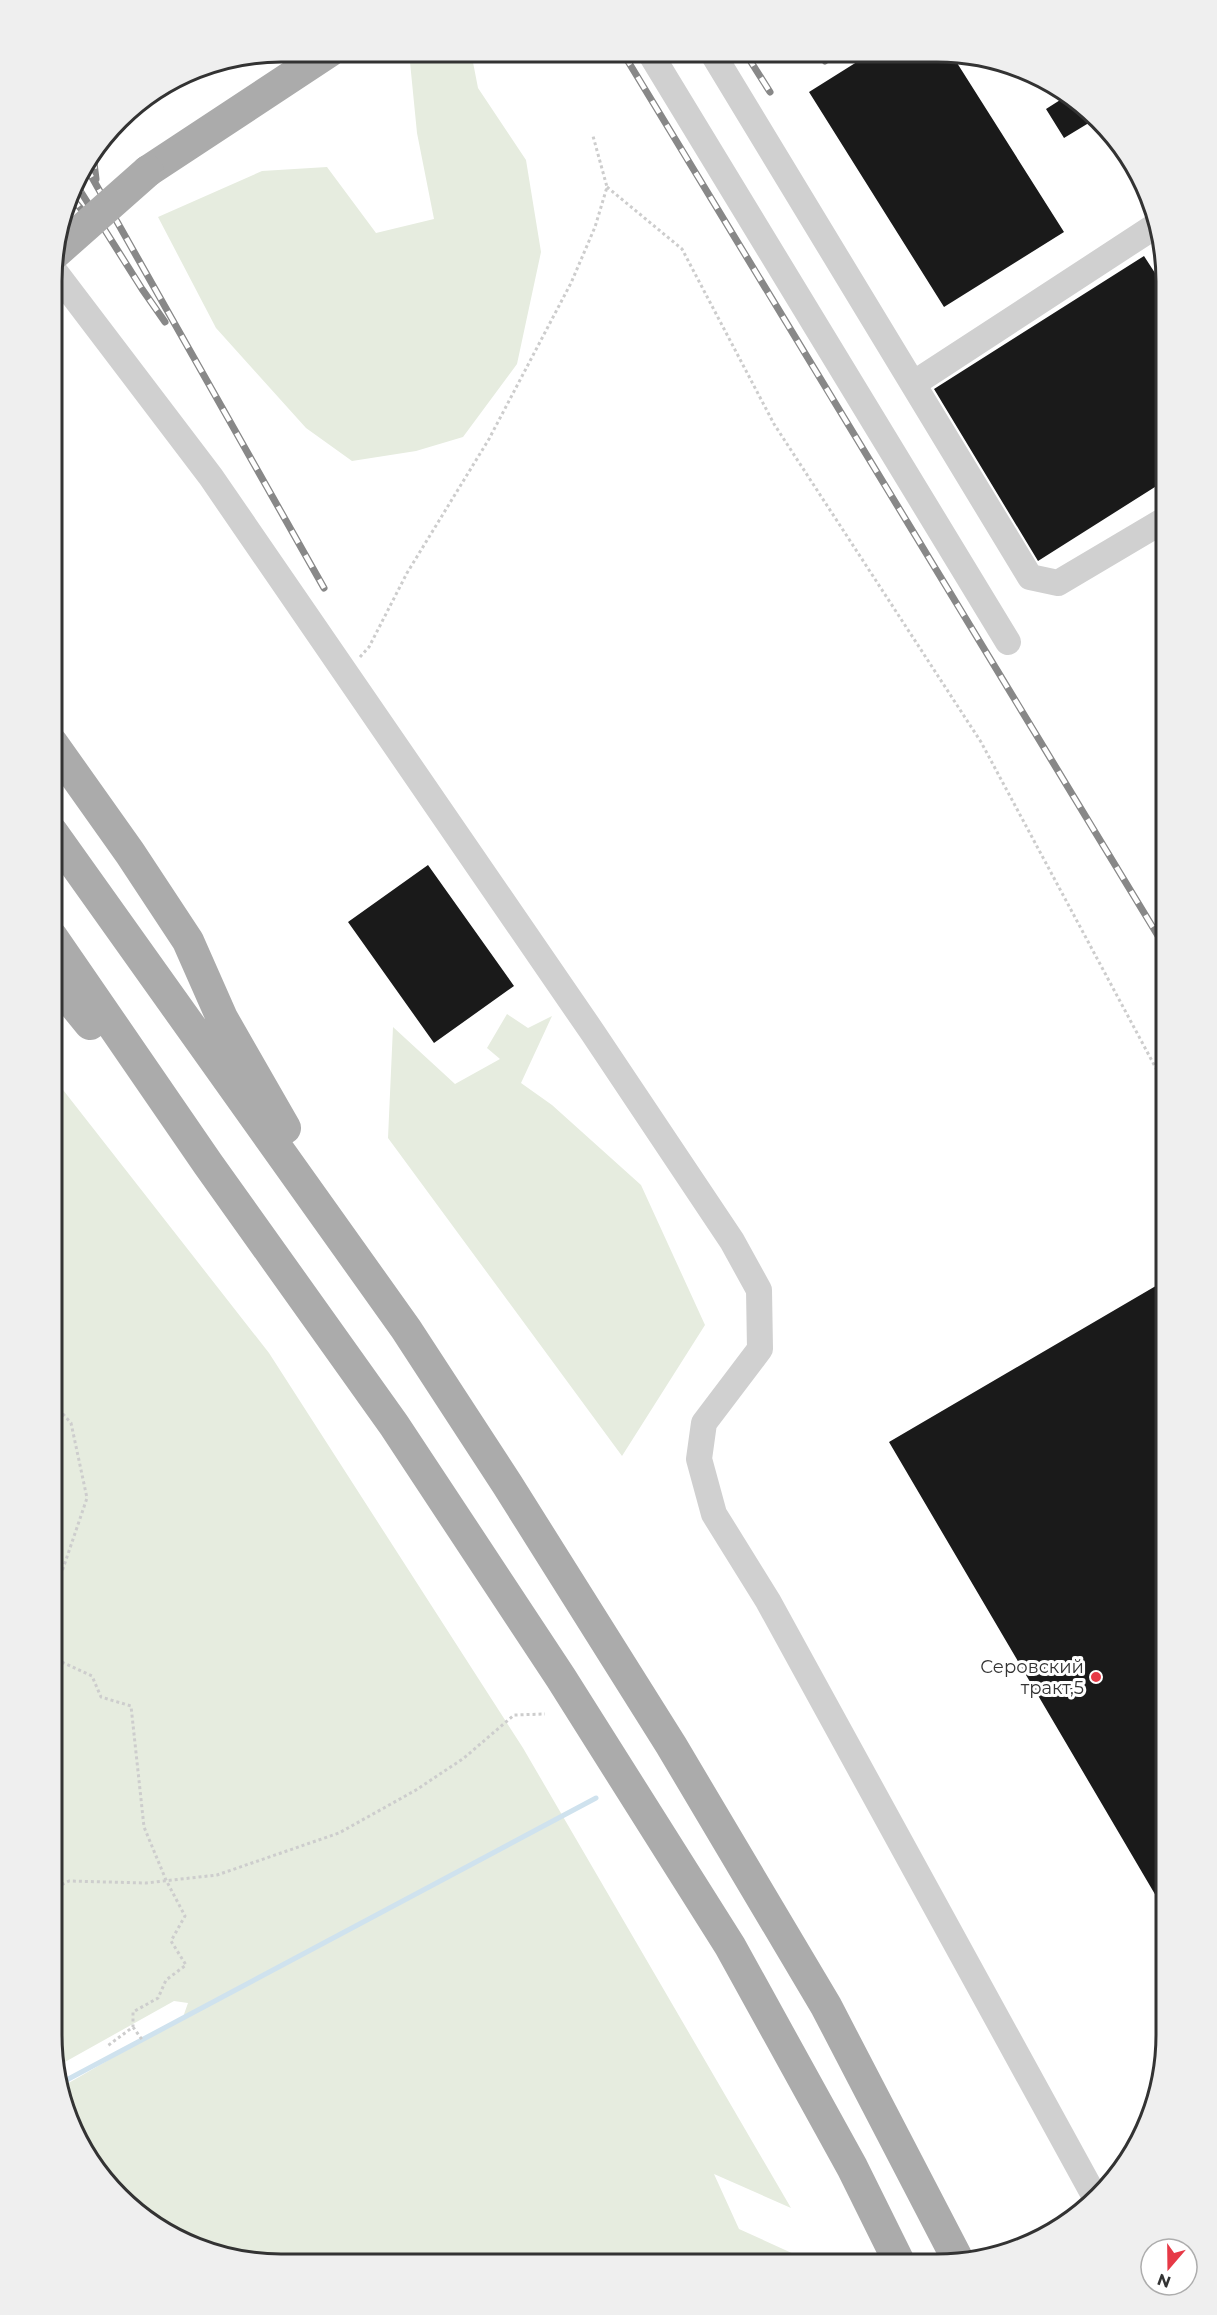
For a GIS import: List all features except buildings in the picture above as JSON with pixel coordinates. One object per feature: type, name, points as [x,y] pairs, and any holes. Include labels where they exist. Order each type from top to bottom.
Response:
[{"type":"main road","points":[[70,221],[313,62]]},
{"type":"main road","points":[[65,245],[148,171]]},
{"type":"main road","points":[[62,757],[130,853],[188,941],[222,1018],[286,1131],[406,1329],[671,1745],[826,2006],[954,2253]]},
{"type":"main road","points":[[62,846],[406,1329]]},
{"type":"main road","points":[[62,952],[208,1164],[394,1425],[561,1678],[730,1946],[852,2167],[895,2254]]},
{"type":"main road","points":[[62,990],[208,1164]]},
{"type":"lane","points":[[655,62],[1008,642]]},
{"type":"lane","points":[[718,62],[1030,577],[1059,583],[1156,525]]},
{"type":"lane","points":[[913,384],[1149,230]]},
{"type":"lane","points":[[62,281],[211,477],[593,1033],[732,1241],[759,1290],[760,1349],[704,1423],[699,1459],[714,1514],[768,1601],[1091,2189]]},
{"type":"path","points":[[593,136],[608,187],[682,249],[774,424],[981,742],[1156,1068]]},
{"type":"path","points":[[345,674],[369,647],[407,573],[489,439],[571,283],[595,227],[608,187]]},
{"type":"path","points":[[62,1413],[71,1423],[87,1498],[62,1572]]},
{"type":"path","points":[[62,1662],[92,1676],[101,1696],[131,1706],[144,1827],[166,1880],[185,1916],[171,1941],[186,1965],[166,1980],[158,1998],[134,2012],[133,2027],[143,2041]]},
{"type":"path","points":[[62,1884],[69,1881],[146,1883],[217,1875],[339,1833],[416,1790],[464,1758],[514,1715],[545,1714]]},
{"type":"path","points":[[106,2047],[133,2027]]},
{"type":"shaded area","points":[[410,62],[473,62],[478,88],[526,160],[541,252],[517,364],[463,437],[416,451],[352,461],[306,428],[216,328],[158,217],[262,171],[327,167],[376,233],[434,219],[417,133]]},
{"type":"shaded area","points":[[507,1014],[528,1028],[552,1016],[521,1083],[552,1105],[641,1185],[705,1325],[622,1456],[388,1138],[393,1027],[455,1084],[500,1059],[487,1048]]},
{"type":"shaded area","points":[[62,1089],[269,1353],[523,1748],[791,2208],[714,2174],[739,2229],[794,2254],[280,2254],[252,2252],[197,2237],[159,2217],[116,2179],[98,2156],[84,2131],[67,2084],[183,2017],[188,2003],[174,2001],[63,2063]]},
{"type":"waterway","points":[[67,2080],[596,1798]]},
{"type":"railway","points":[[628,62],[1156,932]]},
{"type":"railway","points":[[751,62],[770,92]]},
{"type":"railway","points":[[94,165],[96,179]]},
{"type":"railway","points":[[90,173],[324,588]]},
{"type":"railway","points":[[81,191],[165,322]]},
{"type":"railway","points":[[76,203],[93,223]]},
{"type":"place","name":"Серовский тракт,5","points":[[1096,1677]]}]
